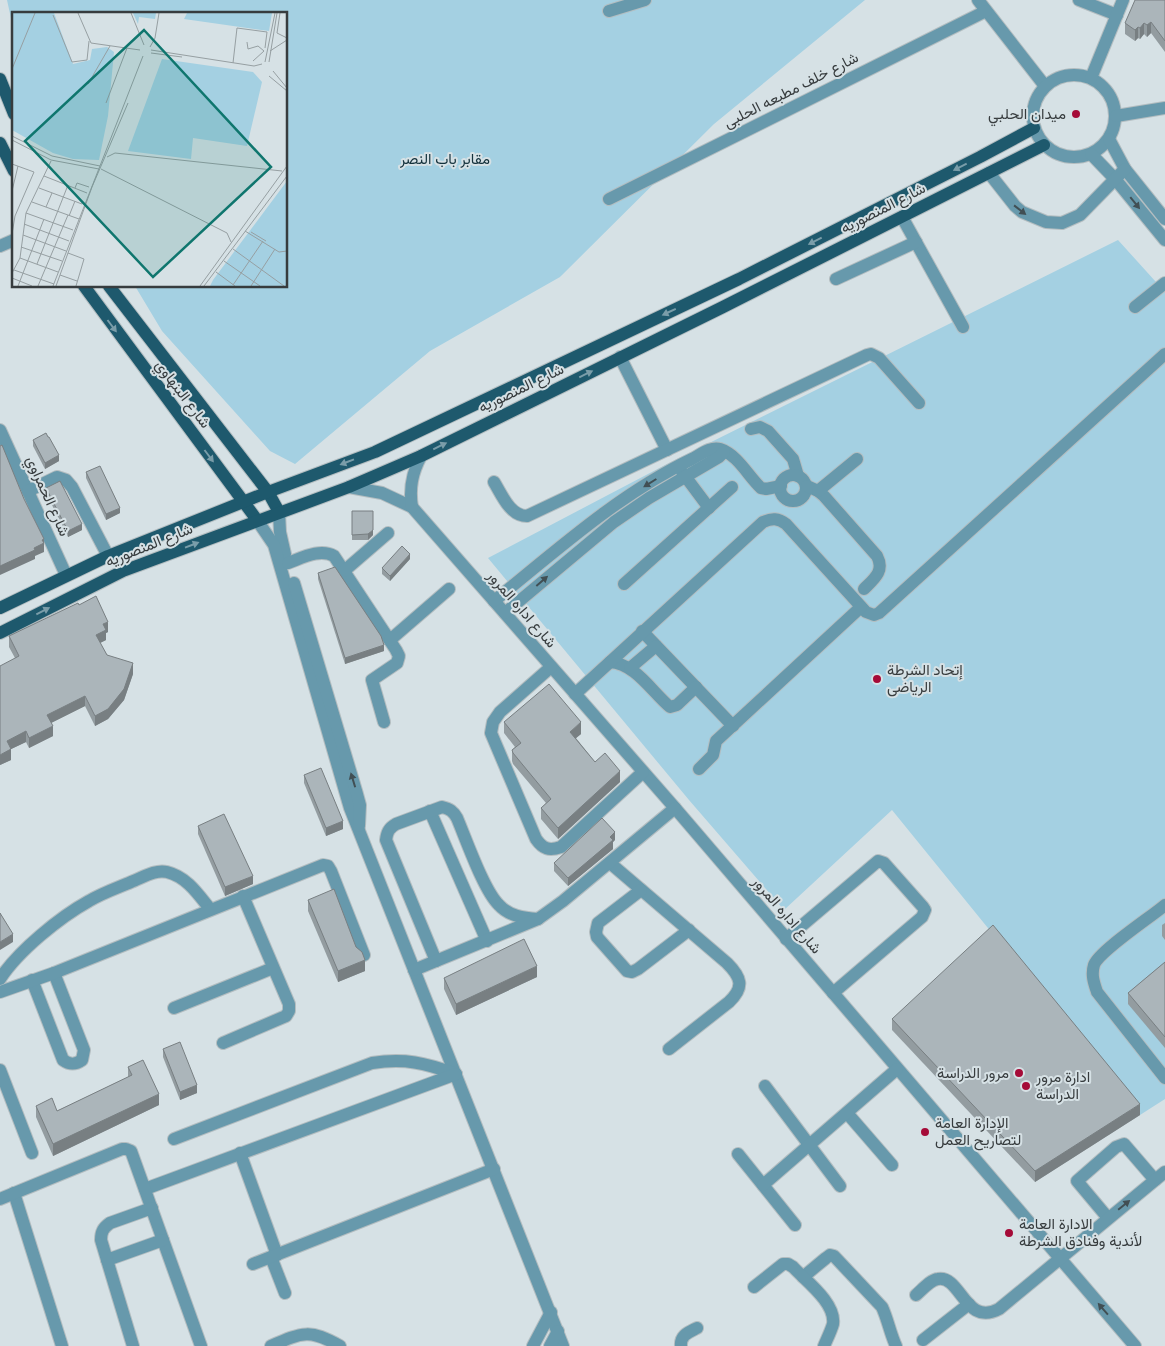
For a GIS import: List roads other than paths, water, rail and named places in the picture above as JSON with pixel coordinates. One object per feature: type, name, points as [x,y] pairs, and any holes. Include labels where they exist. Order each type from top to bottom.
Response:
[{"type":"main road","points":[[0,79],[12,109]]},
{"type":"main road","name":"شارع المنصوريه","points":[[0,608],[108,556],[268,492],[375,452],[739,279],[895,201],[1034,128]]},
{"type":"main road","points":[[0,143],[12,167]]},
{"type":"main road","name":"شارع المنصوريه","points":[[0,633],[123,571],[349,486],[421,456],[1044,145]]},
{"type":"main road","points":[[980,157],[989,173]]},
{"type":"main road","points":[[895,201],[902,217]]},
{"type":"main road","name":"شارع البنهاوي","points":[[85,288],[257,520]]},
{"type":"main road","name":"شارع البنهاوي","points":[[111,288],[268,492],[279,512]]},
{"type":"main road","points":[[612,339],[620,357]]},
{"type":"main road","points":[[375,452],[384,472]]},
{"type":"street","points":[[609,12],[624,3],[645,0]]},
{"type":"street","points":[[978,0],[1045,86]]},
{"type":"street","points":[[1079,0],[1117,15]]},
{"type":"street","points":[[1091,78],[1123,0]]},
{"type":"street","name":"شارع خلف مطبعه الحلبى","points":[[610,199],[986,11]]},
{"type":"street","points":[[1067,75],[1091,78],[1109,94],[1114,104],[1116,116],[1114,128],[1109,139],[1101,148],[1082,157],[1066,157],[1044,145],[1034,128],[1033,106],[1045,86],[1055,79],[1067,75]]},
{"type":"street","points":[[1116,116],[1165,108]]},
{"type":"street","points":[[1109,139],[1125,169],[1165,219]]},
{"type":"street","points":[[1091,154],[1116,180],[1165,240]]},
{"type":"street","points":[[989,173],[1022,212],[1046,222],[1062,223],[1080,215],[1125,169]]},
{"type":"street","points":[[902,217],[963,327]]},
{"type":"street","points":[[0,246],[12,241]]},
{"type":"street","points":[[836,279],[916,242]]},
{"type":"street","points":[[1135,307],[1165,283]]},
{"type":"street","points":[[494,482],[513,511],[518,515],[527,516],[871,354],[879,358],[919,403]]},
{"type":"street","points":[[575,694],[763,522],[769,520],[781,520],[786,524],[869,614],[879,613],[1165,354]]},
{"type":"street","points":[[620,357],[667,450]]},
{"type":"street","points":[[751,429],[760,427],[768,431],[793,459],[798,476]]},
{"type":"street","name":"شارع الحمراوي","points":[[0,430],[3,444],[28,491],[66,575]]},
{"type":"street","points":[[494,601],[578,532],[641,488],[708,450],[720,449],[734,458],[761,488],[766,489],[780,486]]},
{"type":"street","points":[[505,613],[614,522],[649,498],[719,457],[724,452]]},
{"type":"street","points":[[412,507],[410,494],[411,480],[421,456]]},
{"type":"street","points":[[857,459],[812,489],[806,492],[804,497],[799,500],[793,501],[783,497],[780,486],[783,480],[792,475],[804,480],[812,489],[877,556],[881,568],[879,574],[864,589]]},
{"type":"street","points":[[677,466],[709,508]]},
{"type":"street","points":[[28,491],[57,477],[66,480],[72,487],[108,556]]},
{"type":"street","name":"شارع اداره المرور","points":[[349,486],[382,494],[412,507],[644,772],[1135,1346]]},
{"type":"street","points":[[624,584],[732,487]]},
{"type":"street","points":[[279,512],[281,542],[357,794],[360,817],[359,828]]},
{"type":"street","points":[[257,520],[274,545],[348,802],[563,1346]]},
{"type":"street","points":[[344,571],[388,534]]},
{"type":"street","points":[[288,563],[321,552],[328,552],[334,556],[390,640],[399,656],[397,663],[392,668],[373,678],[371,683],[384,722]]},
{"type":"street","points":[[390,640],[449,589]]},
{"type":"street","points":[[699,769],[713,755],[714,743],[862,607]]},
{"type":"street","points":[[642,631],[733,726]]},
{"type":"street","points":[[630,668],[656,646]]},
{"type":"street","points":[[610,662],[620,663],[630,668],[670,707],[677,705],[696,687]]},
{"type":"street","points":[[551,667],[500,712],[493,722],[491,734],[536,839],[542,847],[551,850],[561,847],[644,772]]},
{"type":"street","points":[[436,961],[386,840],[386,834],[390,828],[430,811],[442,807],[454,812],[490,894],[498,905],[510,913],[523,918],[538,919]]},
{"type":"street","points":[[414,970],[538,919],[564,901],[675,808]]},
{"type":"street","points":[[430,811],[487,941]]},
{"type":"street","points":[[451,858],[471,850]]},
{"type":"street","points":[[786,938],[878,861],[884,864],[923,907],[925,910],[922,917],[833,993]]},
{"type":"street","points":[[610,863],[735,971],[740,982],[738,994],[668,1048]]},
{"type":"street","points":[[0,992],[54,973],[323,864],[328,866],[331,871],[364,955]]},
{"type":"street","points":[[0,979],[16,959],[74,910],[90,900],[152,874],[165,872],[178,876],[189,884],[210,909]]},
{"type":"street","points":[[642,890],[598,924],[596,928],[597,937],[627,971],[632,972],[638,969],[689,930]]},
{"type":"street","points":[[223,1043],[286,1016],[289,1010],[289,1004],[243,896]]},
{"type":"street","points":[[1165,905],[1104,953],[1094,964],[1092,978],[1097,992],[1165,1078]]},
{"type":"street","points":[[174,1008],[274,968]]},
{"type":"street","points":[[32,980],[63,1060],[72,1064],[77,1063],[82,1060],[84,1050],[54,973]]},
{"type":"street","points":[[174,1139],[372,1063],[393,1060],[414,1061],[456,1074]]},
{"type":"street","points":[[763,1185],[898,1069]]},
{"type":"street","points":[[0,1070],[32,1153]]},
{"type":"street","points":[[145,1189],[456,1074]]},
{"type":"street","points":[[765,1086],[840,1186]]},
{"type":"street","points":[[846,1113],[892,1165]]},
{"type":"street","points":[[916,1295],[931,1282],[938,1279],[947,1280],[975,1310],[983,1313],[999,1308],[1160,1176],[1124,1144],[1116,1147],[1077,1181],[1108,1218]]},
{"type":"street","points":[[0,1199],[122,1149],[131,1151],[201,1346]]},
{"type":"street","points":[[240,1153],[285,1293]]},
{"type":"street","points":[[738,1154],[795,1225]]},
{"type":"street","points":[[254,1264],[494,1169]]},
{"type":"street","points":[[14,1193],[62,1346]]},
{"type":"street","points":[[133,1346],[101,1240],[101,1233],[104,1227],[110,1223],[152,1208]]},
{"type":"street","points":[[107,1260],[163,1240]]},
{"type":"street","points":[[803,1277],[826,1258],[834,1256],[882,1308],[896,1346]]},
{"type":"street","points":[[754,1287],[783,1264],[788,1264],[828,1304],[832,1313],[833,1322],[824,1346]]},
{"type":"street","points":[[923,1340],[969,1304]]},
{"type":"street","points":[[533,1346],[551,1312]]},
{"type":"street","points":[[681,1346],[682,1337],[697,1328]]},
{"type":"street","points":[[550,1346],[558,1331]]},
{"type":"street","points":[[271,1346],[306,1334],[322,1336],[340,1346]]},
{"type":"place","name":"ميدان الحلبي","points":[[1076,114]]},
{"type":"place","name":"إتحاد الشرطة الرياضى","points":[[877,679]]},
{"type":"place","name":"مرور الدراسة","points":[[1019,1073]]},
{"type":"place","name":"ادارة مرور الدراسة","points":[[1026,1086]]},
{"type":"place","name":"الإدارة العامة لتصاريح العمل","points":[[925,1132]]},
{"type":"place","name":"الادارة العامة لأندية وفنادق الشرطة","points":[[1009,1233]]},
{"type":"park label","name":"مقابر باب النصر","points":[[445,159]]}]
